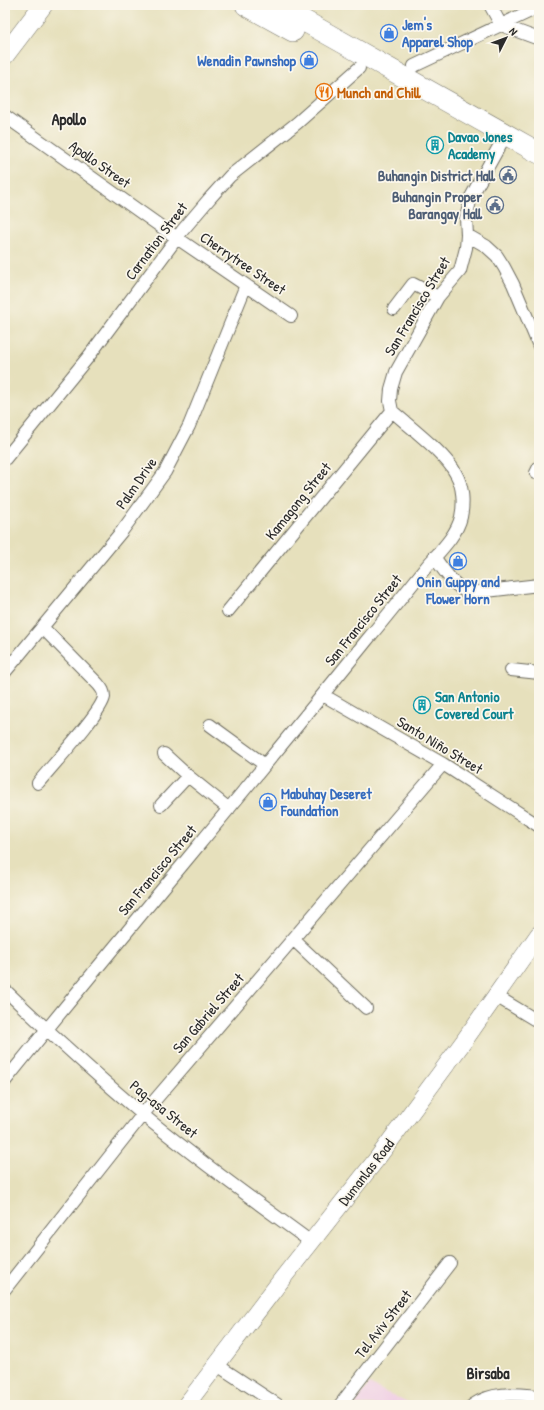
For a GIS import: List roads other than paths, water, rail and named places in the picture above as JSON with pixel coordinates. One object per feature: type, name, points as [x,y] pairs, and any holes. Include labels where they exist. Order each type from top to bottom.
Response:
[{"type":"highway","points":[[246,5],[428,107],[482,121]]},
{"type":"highway","points":[[276,5],[539,152]]},
{"type":"highway","points":[[305,5],[442,82],[482,121]]},
{"type":"main road","points":[[5,54],[43,5]]},
{"type":"main road","name":"Dumanlas Road","points":[[186,1405],[384,1148],[464,1041],[539,934]]},
{"type":"street","points":[[490,5],[501,25],[539,39]]},
{"type":"street","points":[[414,66],[539,7]]},
{"type":"street","name":"Carnation Street","points":[[5,459],[89,356],[177,238],[210,198],[230,176],[297,123],[359,68]]},
{"type":"street","name":"Apollo Street","points":[[5,116],[177,238]]},
{"type":"street","name":"San Francisco Street","points":[[5,1081],[323,695],[434,558],[456,528],[461,517],[462,504],[461,487],[456,474],[448,462],[392,411],[390,401],[391,389],[396,372],[438,297],[460,271],[466,248],[466,218],[471,198],[506,134]]},
{"type":"street","points":[[467,235],[486,246],[497,256],[512,284],[539,346]]},
{"type":"street","name":"Cherrytree Street","points":[[177,238],[292,316]]},
{"type":"street","points":[[394,309],[413,284],[438,297]]},
{"type":"street","name":"Palm Drive","points":[[5,672],[122,532],[165,472],[189,426],[246,285]]},
{"type":"street","name":"Kamagong Street","points":[[228,611],[392,411]]},
{"type":"street","points":[[434,558],[458,586],[469,593],[539,585]]},
{"type":"street","points":[[38,783],[91,719],[104,699],[104,691],[98,684],[42,627]]},
{"type":"street","points":[[511,670],[539,673]]},
{"type":"street","name":"Santo Niño Street","points":[[323,695],[443,764],[539,826]]},
{"type":"street","points":[[210,725],[265,765]]},
{"type":"street","points":[[164,754],[188,776],[229,809]]},
{"type":"street","name":"San Gabriel Street","points":[[5,1289],[143,1114],[443,764]]},
{"type":"street","points":[[161,805],[188,776]]},
{"type":"street","points":[[293,939],[366,1008]]},
{"type":"street","name":"Pag-asa Street","points":[[5,990],[46,1030],[143,1114],[311,1242]]},
{"type":"street","points":[[496,996],[539,1022]]},
{"type":"street","name":"Tel Aviv Street","points":[[340,1405],[450,1263]]},
{"type":"street","points":[[217,1365],[278,1405]]},
{"type":"street","points":[[473,1405],[480,1400],[497,1395],[539,1396]]},
{"type":"place","name":"Jem's Apparel Shop","points":[[389,33]]},
{"type":"place","name":"Wenadin Pawnshop","points":[[309,60]]},
{"type":"place","name":"Munch and Chill","points":[[324,92]]},
{"type":"place","name":"Davao Jones Academy","points":[[435,145]]},
{"type":"place","name":"Buhangin District Hall","points":[[508,175]]},
{"type":"place","name":"Buhangin Proper Barangay Hall","points":[[495,205]]},
{"type":"place","name":"Onin Guppy and Flower Horn","points":[[458,561]]},
{"type":"place","name":"San Antonio Covered Court","points":[[422,705]]},
{"type":"place","name":"Mabuhay Deseret Foundation","points":[[268,802]]},
{"type":"district","name":"Apollo","points":[[69,119]]},
{"type":"district","name":"Birsaba","points":[[488,1373]]}]
